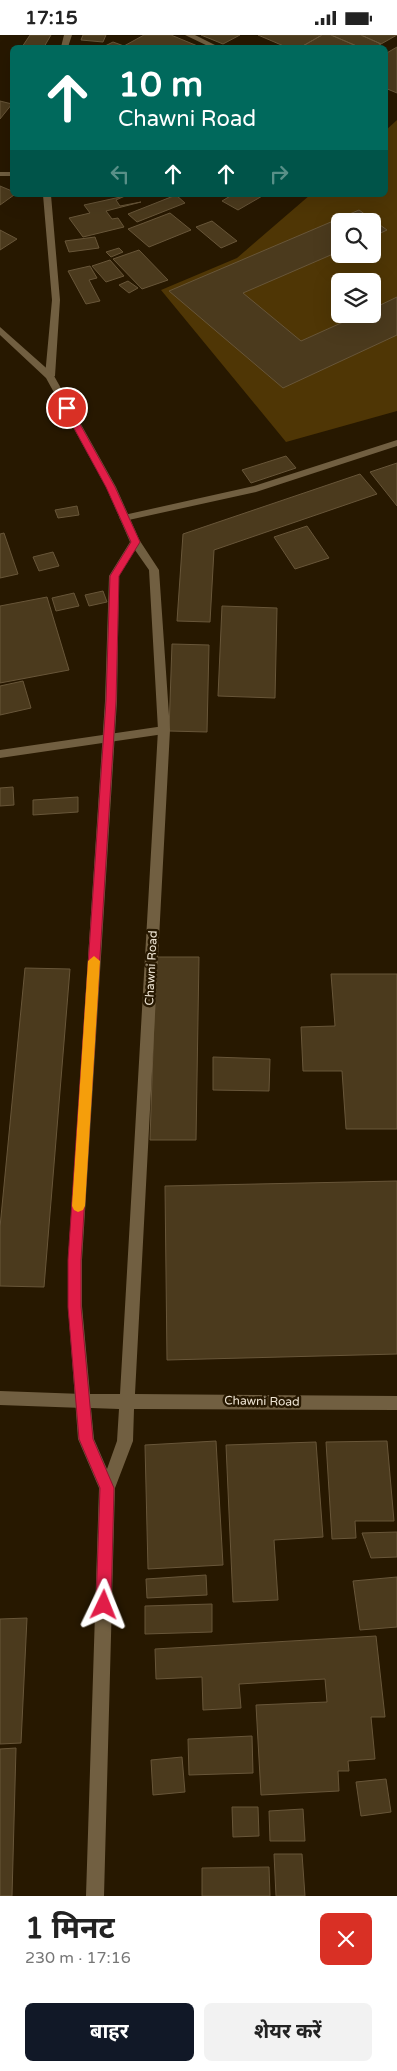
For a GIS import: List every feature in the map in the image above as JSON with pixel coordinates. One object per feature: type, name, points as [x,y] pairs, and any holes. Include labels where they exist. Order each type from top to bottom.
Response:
[{"type":"street","points":[[189,35],[211,45]]},
{"type":"street","points":[[47,197],[56,300],[50,376]]},
{"type":"street","name":"Chawni Road","points":[[0,329],[50,376],[111,487],[135,542],[154,571],[164,730],[125,1441],[107,1488]]},
{"type":"street","points":[[124,518],[256,489],[397,443]]},
{"type":"street","points":[[95,1896],[107,1488],[86,1439],[75,1307],[75,1260],[108,740],[114,576],[135,542]]},
{"type":"street","points":[[0,754],[108,740],[164,730]]},
{"type":"street","name":"Chawni Road","points":[[0,1398],[83,1401],[127,1399],[397,1403]]},
{"type":"shaded area","points":[[397,120],[397,411],[286,442],[161,290],[237,258],[308,197],[388,197],[388,128]]},
{"type":"building","points":[[30,35],[51,35],[45,45],[23,45]]},
{"type":"building","points":[[83,35],[106,35],[103,42],[81,40]]},
{"type":"building","points":[[144,35],[171,35],[195,45],[126,45]]},
{"type":"building","points":[[201,35],[240,35],[223,44]]},
{"type":"building","points":[[258,35],[322,35],[304,45],[281,45]]},
{"type":"building","points":[[322,35],[331,35],[354,45],[304,45]]},
{"type":"building","points":[[331,35],[361,35],[381,44],[379,45],[354,45]]},
{"type":"building","points":[[361,35],[397,35],[381,44]]},
{"type":"building","points":[[113,42],[121,45],[107,45]]},
{"type":"building","points":[[397,47],[397,93],[388,89],[388,52]]},
{"type":"building","points":[[0,101],[10,104],[10,106],[0,119]]},
{"type":"building","points":[[0,186],[10,190],[11,197],[0,205]]},
{"type":"building","points":[[120,197],[123,197],[116,200],[120,206],[141,202],[106,211],[112,219],[118,218],[124,227],[83,237],[69,218],[90,213],[84,205]]},
{"type":"building","points":[[171,197],[178,197],[185,203],[137,222],[128,214]]},
{"type":"building","points":[[229,197],[261,197],[238,210],[222,201]]},
{"type":"building","points":[[359,210],[363,213],[352,213]]},
{"type":"building","points":[[170,213],[191,230],[149,247],[128,229]]},
{"type":"building","points":[[212,221],[237,241],[221,248],[196,227]]},
{"type":"building","points":[[331,222],[331,255],[243,293],[301,341],[341,323],[381,323],[381,305],[397,297],[397,335],[283,388],[169,291]]},
{"type":"building","points":[[381,226],[387,230],[381,233]]},
{"type":"building","points":[[0,230],[17,239],[0,250]]},
{"type":"building","points":[[95,237],[99,248],[69,252],[65,241]]},
{"type":"building","points":[[119,248],[123,252],[111,257],[106,252]]},
{"type":"building","points":[[139,250],[168,280],[142,289],[113,259]]},
{"type":"building","points":[[110,260],[124,276],[106,282],[92,266]]},
{"type":"building","points":[[90,266],[97,278],[89,280],[100,301],[86,304],[68,271]]},
{"type":"building","points":[[128,281],[138,288],[129,293],[119,285]]},
{"type":"building","points":[[286,456],[296,468],[251,483],[242,470]]},
{"type":"building","points":[[397,463],[397,506],[370,472]]},
{"type":"building","points":[[360,474],[377,494],[214,550],[210,622],[177,621],[183,534]]},
{"type":"building","points":[[77,506],[79,515],[58,518],[55,510]]},
{"type":"building","points":[[307,526],[329,558],[295,569],[274,537]]},
{"type":"building","points":[[4,533],[18,574],[0,578],[0,534]]},
{"type":"building","points":[[53,552],[59,566],[39,571],[33,557]]},
{"type":"building","points":[[103,591],[107,602],[89,606],[85,595]]},
{"type":"building","points":[[74,593],[79,606],[56,611],[52,598]]},
{"type":"building","points":[[47,597],[69,670],[0,683],[0,606]]},
{"type":"building","points":[[222,606],[277,608],[275,698],[218,696]]},
{"type":"building","points":[[172,644],[209,645],[207,732],[169,731]]},
{"type":"building","points":[[23,681],[31,708],[0,715],[0,686]]},
{"type":"building","points":[[13,787],[14,805],[0,806],[0,788]]},
{"type":"building","points":[[78,797],[78,812],[33,815],[33,800]]},
{"type":"building","points":[[156,957],[199,957],[196,1140],[150,1140]]},
{"type":"building","points":[[25,968],[70,969],[44,1287],[0,1286],[0,1227]]},
{"type":"building","points":[[331,974],[397,974],[397,1129],[346,1129],[342,1071],[303,1071],[301,1027],[335,1026]]},
{"type":"building","points":[[213,1057],[270,1059],[269,1091],[213,1090]]},
{"type":"building","points":[[397,1181],[397,1354],[167,1360],[165,1186]]},
{"type":"building","points":[[216,1441],[223,1565],[148,1569],[145,1445]]},
{"type":"building","points":[[387,1441],[394,1521],[355,1521],[356,1538],[332,1539],[326,1442]]},
{"type":"building","points":[[316,1442],[323,1537],[274,1540],[278,1600],[233,1602],[226,1445]]},
{"type":"building","points":[[397,1532],[397,1557],[371,1558],[362,1533]]},
{"type":"building","points":[[206,1575],[207,1595],[147,1598],[146,1579]]},
{"type":"building","points":[[397,1577],[397,1627],[360,1630],[353,1581]]},
{"type":"building","points":[[212,1604],[212,1632],[145,1634],[145,1606]]},
{"type":"building","points":[[27,1618],[21,1743],[0,1744],[0,1619]]},
{"type":"building","points":[[376,1636],[385,1717],[371,1717],[375,1759],[348,1761],[349,1771],[338,1771],[339,1791],[261,1795],[256,1705],[327,1702],[325,1679],[239,1684],[241,1708],[203,1710],[202,1677],[156,1679],[155,1649]]},
{"type":"building","points":[[252,1736],[253,1773],[189,1775],[188,1739]]},
{"type":"building","points":[[16,1748],[12,1896],[0,1896],[0,1749]]},
{"type":"building","points":[[182,1757],[185,1792],[153,1795],[151,1760]]},
{"type":"building","points":[[386,1779],[391,1812],[361,1816],[356,1782]]},
{"type":"building","points":[[232,1807],[258,1807],[259,1836],[233,1837]]},
{"type":"building","points":[[303,1809],[305,1841],[270,1841],[269,1811]]},
{"type":"building","points":[[274,1854],[302,1854],[305,1896],[276,1896]]},
{"type":"building","points":[[269,1867],[270,1896],[202,1896],[202,1868]]},
{"type":"slow traffic","points":[[78,1206],[94,961]]},
{"type":"route","points":[[67,408],[111,487],[135,542],[114,576],[111,701],[75,1260],[75,1307],[86,1439],[107,1488],[104,1605]]}]
